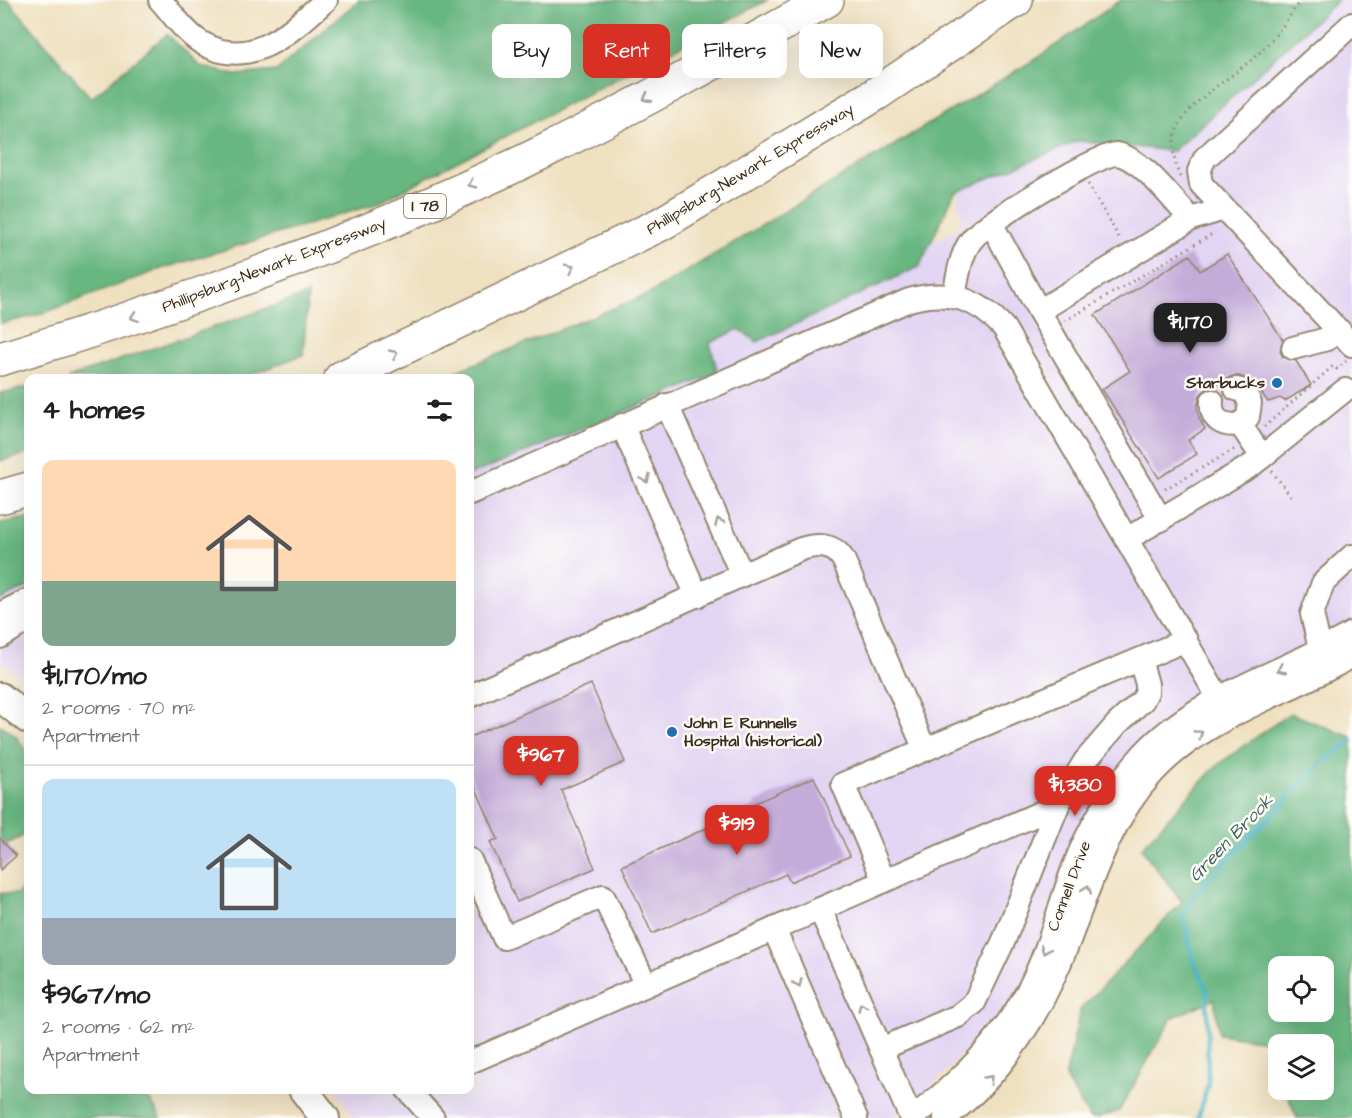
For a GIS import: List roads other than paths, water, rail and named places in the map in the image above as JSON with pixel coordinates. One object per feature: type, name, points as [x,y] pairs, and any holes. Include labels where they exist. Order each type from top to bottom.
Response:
[{"type":"highway","name":"Phillipsburg-Newark Expressway","points":[[0,359],[182,301],[389,222],[542,152],[827,0]]},
{"type":"highway","name":"Phillipsburg-Newark Expressway","points":[[349,374],[661,224],[876,94],[1016,0]]},
{"type":"highway","points":[[0,497],[24,490]]},
{"type":"main road","points":[[0,697],[24,716]]},
{"type":"main road","points":[[307,1094],[325,1118]]},
{"type":"street","points":[[160,0],[185,29],[202,43],[220,51],[242,53],[263,48],[280,40],[326,0]]},
{"type":"street","points":[[1212,217],[1198,178],[1198,171],[1205,158],[1352,24]]},
{"type":"street","points":[[954,296],[962,259],[973,237],[991,223],[1092,161],[1114,153],[1133,159],[1212,217],[1346,346]]},
{"type":"street","points":[[1039,311],[1135,266],[1212,217]]},
{"type":"street","points":[[991,223],[1039,311],[1161,520]]},
{"type":"street","points":[[474,491],[909,300],[928,295],[954,296],[978,305],[1004,328],[1224,707]]},
{"type":"street","points":[[1293,348],[1327,339],[1346,346]]},
{"type":"street","points":[[1236,389],[1244,391],[1250,403],[1245,431]]},
{"type":"street","points":[[1127,539],[1262,457],[1350,391]]},
{"type":"street","points":[[1212,401],[1211,409],[1220,423],[1245,431],[1262,457]]},
{"type":"street","points":[[668,405],[742,575]]},
{"type":"street","points":[[622,425],[697,596]]},
{"type":"street","points":[[474,694],[810,546],[827,547],[840,553],[925,750]]},
{"type":"street","points":[[1323,661],[1312,614],[1323,583],[1352,556]]},
{"type":"street","points":[[0,614],[24,602]]},
{"type":"street","points":[[0,637],[24,622]]},
{"type":"street","name":"Connell Drive","points":[[1323,661],[1352,633]]},
{"type":"street","points":[[884,881],[843,784],[1185,640]]},
{"type":"street","name":"Connell Drive","points":[[911,1118],[945,1094],[978,1062],[1027,992],[1046,951],[1083,844],[1120,782],[1146,751],[1177,726],[1323,661],[1352,656]]},
{"type":"street","points":[[881,1049],[958,1016],[975,1003],[1004,940],[1058,805],[1085,761],[1117,724],[1143,700],[1148,684],[1140,660]]},
{"type":"street","name":"Connell Drive","points":[[945,1118],[991,1078],[1036,1014],[1069,940],[1107,841],[1133,798],[1175,752],[1224,707]]},
{"type":"street","points":[[474,1060],[1058,805]]},
{"type":"street","points":[[474,869],[504,938],[603,896],[646,985]]},
{"type":"street","points":[[820,909],[911,1118]]},
{"type":"street","points":[[774,929],[856,1118]]},
{"type":"street","points":[[412,1094],[433,1118]]},
{"type":"waterway","name":"Green Brook","points":[[1198,1118],[1208,1084],[1207,990],[1194,961],[1183,915],[1199,889],[1325,761],[1352,741]]},
{"type":"place","name":"Starbucks","points":[[1277,383]]},
{"type":"place","name":"John E Runnells Hospital (historical)","points":[[672,732]]}]
